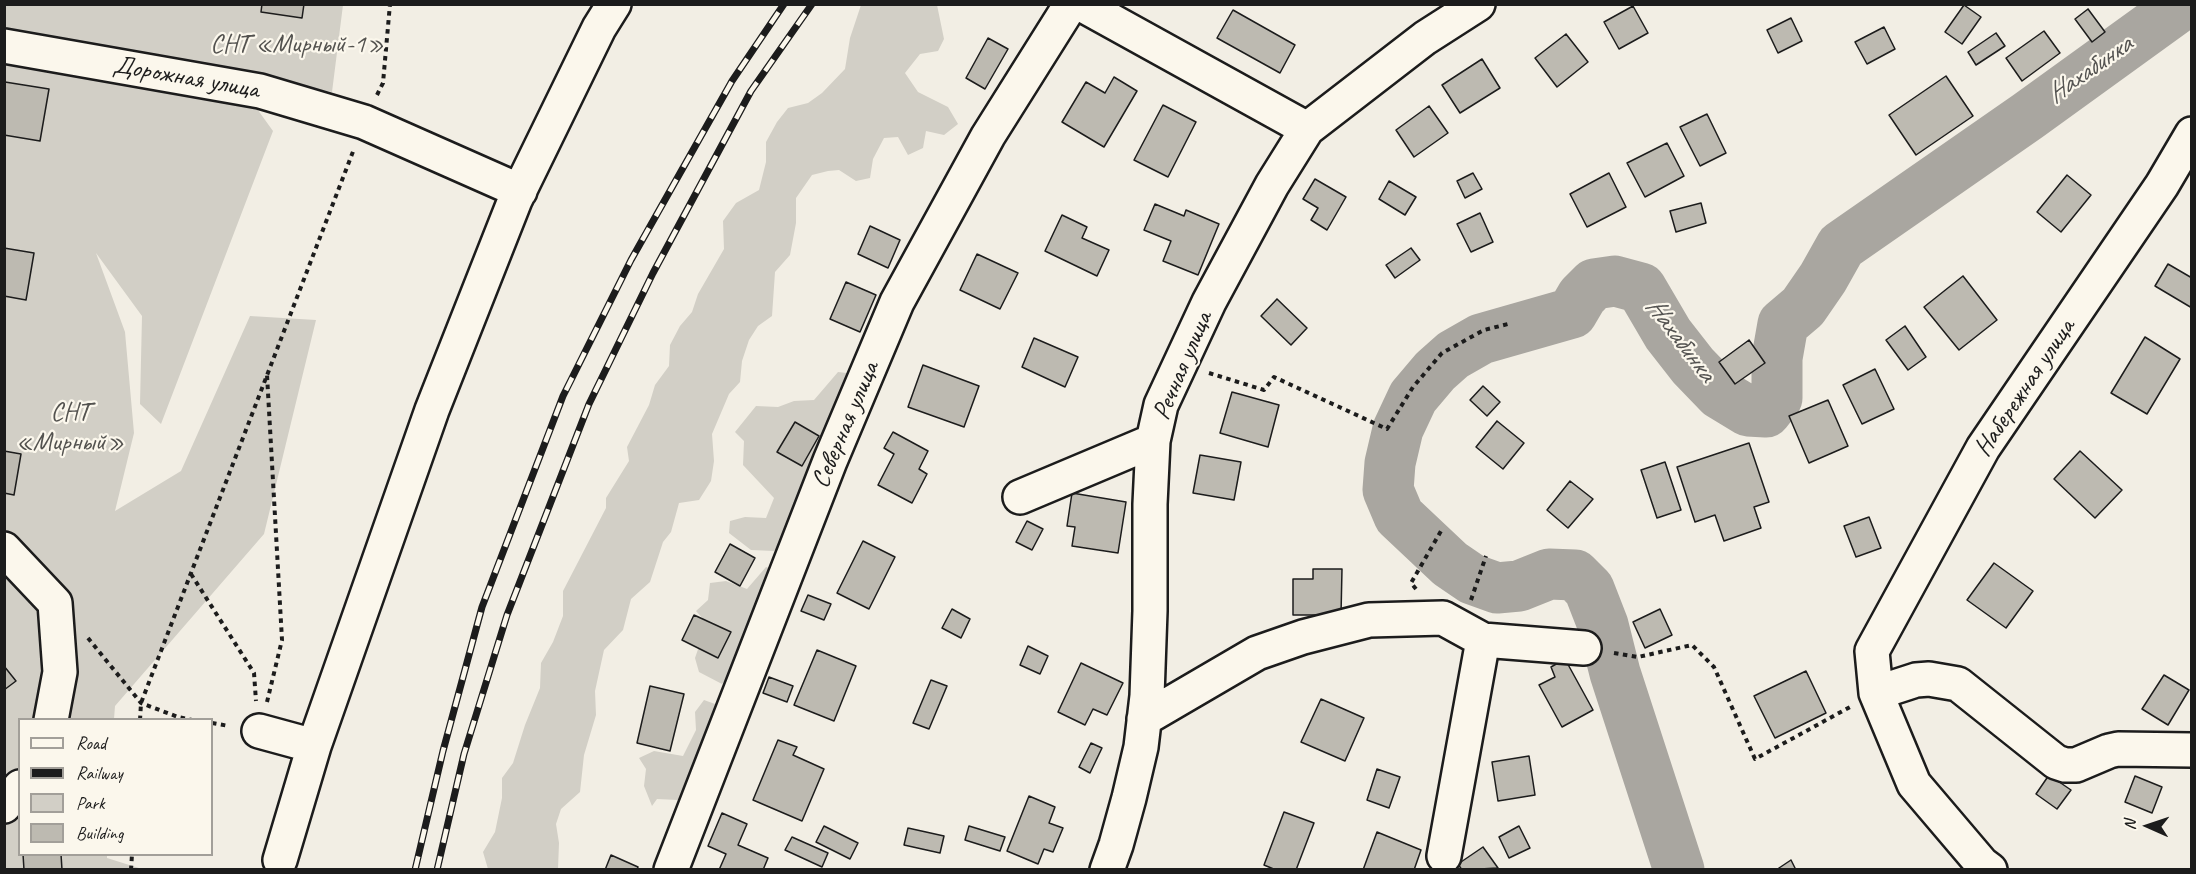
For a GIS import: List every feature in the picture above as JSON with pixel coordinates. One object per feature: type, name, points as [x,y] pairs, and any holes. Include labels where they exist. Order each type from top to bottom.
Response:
[{"type":"street","points":[[280,860],[314,746],[432,410],[520,191],[599,28],[614,4]]},
{"type":"street","name":"Северная улица","points":[[671,870],[830,461],[897,302],[988,136],[1071,4]]},
{"type":"street","points":[[1081,4],[1307,129]]},
{"type":"street","name":"Речная улица","points":[[1107,870],[1129,798],[1140,747],[1147,696],[1153,441],[1161,405],[1209,302],[1272,185],[1307,129],[1425,38],[1478,4]]},
{"type":"street","name":"Дорожная улица","points":[[4,46],[260,91],[364,122],[520,191]]},
{"type":"street","name":"Набережная улица","points":[[1876,693],[1872,651],[1983,448],[2162,185],[2192,134]]},
{"type":"street","points":[[1020,497],[1153,441]]},
{"type":"street","points":[[4,549],[56,603],[60,672],[51,718]]},
{"type":"street","points":[[1144,719],[1257,653],[1303,637],[1369,620],[1443,618],[1483,640],[1596,650]]},
{"type":"street","points":[[1444,856],[1483,640]]},
{"type":"street","points":[[1990,870],[1914,784],[1876,693],[1916,680],[1929,679],[1958,684],[2056,762],[2065,765],[2076,765],[2118,749],[2192,750]]},
{"type":"street","points":[[259,731],[314,746]]},
{"type":"street","points":[[4,806],[18,789]]},
{"type":"path","points":[[383,82],[390,4]]},
{"type":"path","points":[[140,718],[141,703],[364,122]]},
{"type":"path","points":[[1180,364],[1264,390],[1274,377],[1387,429],[1413,387],[1442,353],[1484,330],[1508,324]]},
{"type":"path","points":[[259,731],[282,640],[267,374]]},
{"type":"path","points":[[1411,583],[1441,531]]},
{"type":"path","points":[[1472,598],[1486,556]]},
{"type":"path","points":[[191,573],[254,673],[259,731]]},
{"type":"path","points":[[56,603],[63,607],[141,703],[183,718]]},
{"type":"path","points":[[1596,650],[1638,657],[1692,645],[1714,667],[1755,759],[1876,693]]},
{"type":"green space","points":[[4,5],[343,5],[332,92],[263,79],[255,106],[273,131],[161,424],[140,404],[142,316],[96,253],[125,332],[134,433],[115,511],[181,471],[250,316],[316,320],[264,534],[115,706],[114,718],[18,718],[18,856],[107,856],[107,858],[142,869],[5,869]]},
{"type":"green space","points":[[861,5],[937,5],[944,39],[938,51],[920,54],[905,73],[918,92],[948,107],[958,124],[944,135],[926,131],[923,148],[908,155],[898,137],[884,138],[873,159],[870,178],[856,181],[839,170],[812,175],[796,198],[796,223],[790,255],[775,272],[772,316],[758,326],[749,340],[742,361],[740,382],[729,394],[712,434],[714,461],[711,481],[699,500],[679,503],[671,532],[663,542],[650,582],[631,599],[623,630],[604,650],[595,691],[596,715],[584,755],[580,792],[561,809],[556,824],[559,843],[558,869],[488,869],[483,852],[495,832],[502,798],[502,778],[513,763],[540,688],[541,663],[553,642],[563,616],[563,591],[606,508],[606,498],[629,461],[627,447],[649,405],[655,385],[669,366],[670,345],[680,326],[692,312],[698,294],[724,249],[723,221],[736,203],[759,190],[766,162],[766,142],[788,108],[808,103],[822,93],[845,69],[850,38]]},
{"type":"green space","points":[[838,372],[855,374],[795,531],[774,551],[751,550],[729,533],[730,521],[745,517],[766,518],[774,498],[743,465],[744,441],[735,432],[756,406],[778,407],[794,401],[814,400]]},
{"type":"green space","points":[[766,567],[775,570],[738,650],[733,672],[722,684],[699,672],[695,658],[703,635],[704,620],[696,611],[708,600],[710,583],[726,581],[747,589]]},
{"type":"green space","points":[[704,700],[715,704],[711,736],[687,792],[678,800],[657,799],[652,806],[644,786],[646,769],[639,758],[654,751],[683,756],[696,730],[695,712]]},
{"type":"building","points":[[262,4],[304,4],[302,18],[261,12]]},
{"type":"building","points":[[1964,5],[1981,17],[1962,44],[1945,32]]},
{"type":"building","points":[[1633,6],[1648,33],[1619,49],[1604,22]]},
{"type":"building","points":[[2088,9],[2105,32],[2092,42],[2075,19]]},
{"type":"building","points":[[1233,10],[1295,45],[1280,73],[1217,38]]},
{"type":"building","points":[[1791,18],[1802,41],[1778,53],[1767,30]]},
{"type":"building","points":[[1884,27],[1895,49],[1867,64],[1855,42]]},
{"type":"building","points":[[2044,31],[2060,53],[2022,81],[2006,58]]},
{"type":"building","points":[[1996,33],[2005,46],[1976,65],[1968,52]]},
{"type":"building","points":[[1566,34],[1588,62],[1557,87],[1535,58]]},
{"type":"building","points":[[988,38],[1008,49],[985,89],[966,78]]},
{"type":"building","points":[[1482,59],[1500,88],[1460,113],[1442,85]]},
{"type":"building","points":[[1946,76],[1973,116],[1916,155],[1889,115]]},
{"type":"building","points":[[1114,77],[1137,91],[1104,147],[1062,122],[1086,82],[1105,93]]},
{"type":"building","points":[[5,82],[49,89],[40,141],[4,135]]},
{"type":"building","points":[[1163,105],[1196,122],[1168,177],[1134,160]]},
{"type":"building","points":[[1429,106],[1448,133],[1414,157],[1396,130]]},
{"type":"building","points":[[1707,114],[1726,153],[1700,166],[1680,127]]},
{"type":"building","points":[[1667,143],[1684,176],[1645,197],[1627,163]]},
{"type":"building","points":[[1473,173],[1482,189],[1465,198],[1457,181]]},
{"type":"building","points":[[1609,173],[1626,207],[1587,227],[1570,194]]},
{"type":"building","points":[[2067,175],[2091,195],[2061,232],[2037,212]]},
{"type":"building","points":[[1315,179],[1346,197],[1327,230],[1311,220],[1318,208],[1303,199]]},
{"type":"building","points":[[1389,181],[1416,197],[1405,215],[1379,199]]},
{"type":"building","points":[[1701,203],[1706,223],[1676,232],[1670,211]]},
{"type":"building","points":[[1155,204],[1184,216],[1186,210],[1219,224],[1198,275],[1163,261],[1171,241],[1144,230]]},
{"type":"building","points":[[1480,213],[1493,242],[1471,252],[1457,224]]},
{"type":"building","points":[[1062,215],[1087,227],[1082,238],[1109,250],[1097,276],[1045,251]]},
{"type":"building","points":[[870,226],[900,240],[888,268],[858,254]]},
{"type":"building","points":[[4,248],[34,253],[26,300],[4,296]]},
{"type":"building","points":[[1411,248],[1420,260],[1395,278],[1386,265]]},
{"type":"building","points":[[977,254],[1018,273],[1000,309],[960,290]]},
{"type":"building","points":[[2168,264],[2192,278],[2192,308],[2155,286]]},
{"type":"building","points":[[1963,276],[1997,320],[1959,350],[1924,307]]},
{"type":"building","points":[[846,282],[876,295],[860,332],[830,319]]},
{"type":"building","points":[[1277,299],[1307,328],[1291,345],[1261,316]]},
{"type":"building","points":[[1905,326],[1926,357],[1908,370],[1886,340]]},
{"type":"building","points":[[2145,337],[2180,359],[2147,414],[2111,393]]},
{"type":"building","points":[[1034,338],[1078,357],[1065,387],[1022,367]]},
{"type":"building","points":[[1749,340],[1765,363],[1735,384],[1719,362]]},
{"type":"building","points":[[923,365],[979,386],[964,427],[908,407]]},
{"type":"building","points":[[1875,369],[1894,409],[1862,424],[1843,385]]},
{"type":"building","points":[[1483,386],[1500,402],[1487,416],[1470,400]]},
{"type":"building","points":[[1232,392],[1279,405],[1268,447],[1220,433]]},
{"type":"building","points":[[1828,400],[1848,446],[1809,463],[1789,416]]},
{"type":"building","points":[[1497,421],[1524,443],[1503,469],[1476,447]]},
{"type":"building","points":[[795,422],[819,436],[802,466],[777,452]]},
{"type":"building","points":[[893,432],[928,451],[919,469],[927,474],[912,503],[878,485],[894,454],[884,448]]},
{"type":"building","points":[[1749,443],[1769,502],[1754,507],[1761,528],[1724,541],[1715,515],[1695,522],[1677,467]]},
{"type":"building","points":[[4,451],[21,454],[14,495],[4,493]]},
{"type":"building","points":[[2080,451],[2122,490],[2095,518],[2054,479]]},
{"type":"building","points":[[1200,455],[1241,462],[1234,500],[1193,493]]},
{"type":"building","points":[[1665,462],[1681,510],[1657,518],[1641,470]]},
{"type":"building","points":[[1570,481],[1593,499],[1568,528],[1547,510]]},
{"type":"building","points":[[1072,493],[1126,502],[1118,553],[1072,546],[1075,527],[1067,526]]},
{"type":"building","points":[[1869,517],[1881,548],[1856,557],[1844,526]]},
{"type":"building","points":[[1027,521],[1043,529],[1032,550],[1016,542]]},
{"type":"building","points":[[863,541],[895,557],[869,609],[837,593]]},
{"type":"building","points":[[730,544],[755,558],[740,586],[715,572]]},
{"type":"building","points":[[1994,563],[2033,591],[2006,628],[1967,600]]},
{"type":"building","points":[[1313,569],[1342,569],[1341,615],[1293,615],[1293,579],[1313,579]]},
{"type":"building","points":[[808,595],[831,604],[824,620],[801,611]]},
{"type":"building","points":[[952,609],[970,619],[961,638],[942,628]]},
{"type":"building","points":[[1660,609],[1672,635],[1645,648],[1633,622]]},
{"type":"building","points":[[694,615],[731,632],[718,658],[682,640]]},
{"type":"building","points":[[1028,646],[1048,656],[1040,674],[1020,665]]},
{"type":"building","points":[[817,650],[856,666],[834,721],[794,705]]},
{"type":"building","points":[[1565,659],[1593,710],[1562,727],[1539,685],[1555,677],[1551,667]]},
{"type":"building","points":[[1081,663],[1123,683],[1107,715],[1093,709],[1085,725],[1058,712]]},
{"type":"building","points":[[4,666],[16,681],[4,690]]},
{"type":"building","points":[[1806,671],[1826,713],[1775,738],[1754,696]]},
{"type":"building","points":[[2164,675],[2189,690],[2168,725],[2142,709]]},
{"type":"building","points":[[769,677],[793,686],[787,702],[763,693]]},
{"type":"building","points":[[931,680],[947,686],[929,729],[913,723]]},
{"type":"building","points":[[650,686],[684,694],[670,751],[637,743]]},
{"type":"building","points":[[1321,699],[1364,718],[1345,761],[1301,742]]},
{"type":"building","points":[[778,740],[797,747],[793,755],[824,769],[802,821],[753,800]]},
{"type":"building","points":[[1091,743],[1102,748],[1090,773],[1079,767]]},
{"type":"building","points":[[1529,756],[1535,795],[1498,801],[1492,762]]},
{"type":"building","points":[[1377,769],[1400,777],[1389,808],[1367,800]]},
{"type":"building","points":[[2049,775],[2071,790],[2057,809],[2036,794]]},
{"type":"building","points":[[2135,776],[2162,787],[2152,813],[2125,802]]},
{"type":"building","points":[[1029,796],[1055,807],[1049,823],[1063,828],[1053,852],[1044,849],[1038,864],[1007,851]]},
{"type":"building","points":[[1284,812],[1314,823],[1296,870],[1276,870],[1264,865]]},
{"type":"building","points":[[722,813],[747,824],[738,845],[768,858],[763,870],[719,870],[726,854],[708,846]]},
{"type":"building","points":[[824,826],[858,843],[850,859],[816,842]]},
{"type":"building","points":[[969,826],[1005,837],[1000,851],[965,840]]},
{"type":"building","points":[[1519,826],[1530,848],[1509,858],[1499,837]]},
{"type":"building","points":[[908,828],[944,836],[940,853],[904,845]]},
{"type":"building","points":[[1377,832],[1421,850],[1414,870],[1363,870]]},
{"type":"building","points":[[792,837],[828,853],[822,867],[785,850]]},
{"type":"building","points":[[1483,847],[1498,868],[1462,870],[1458,864]]},
{"type":"building","points":[[611,855],[638,867],[637,870],[605,870]]},
{"type":"building","points":[[23,856],[61,856],[62,870],[24,870]]},
{"type":"building","points":[[1791,860],[1796,870],[1776,870]]},
{"type":"waterway","name":"Нахабинка","points":[[1679,870],[1615,673],[1603,625],[1589,589],[1575,575],[1549,574],[1519,586],[1497,588],[1472,579],[1450,564],[1399,516],[1388,490],[1390,463],[1398,429],[1413,397],[1435,371],[1453,355],[1481,339],[1572,313],[1582,296],[1594,284],[1615,281],[1641,288],[1668,334],[1693,366],[1720,394],[1748,411],[1766,412],[1777,398],[1777,358],[1783,324],[1803,307],[1841,246],[2028,116],[2183,4]]},
{"type":"railway","points":[[415,870],[443,751],[482,607],[563,396],[631,260],[732,81],[784,4]]},
{"type":"railway","points":[[437,870],[464,754],[507,615],[589,404],[653,273],[751,91],[812,4]]},
{"type":"park label","name":"СНТ «Мирный-1»","points":[[297,45]]},
{"type":"park label","name":"СНТ «Мирный»","points":[[70,428]]}]
